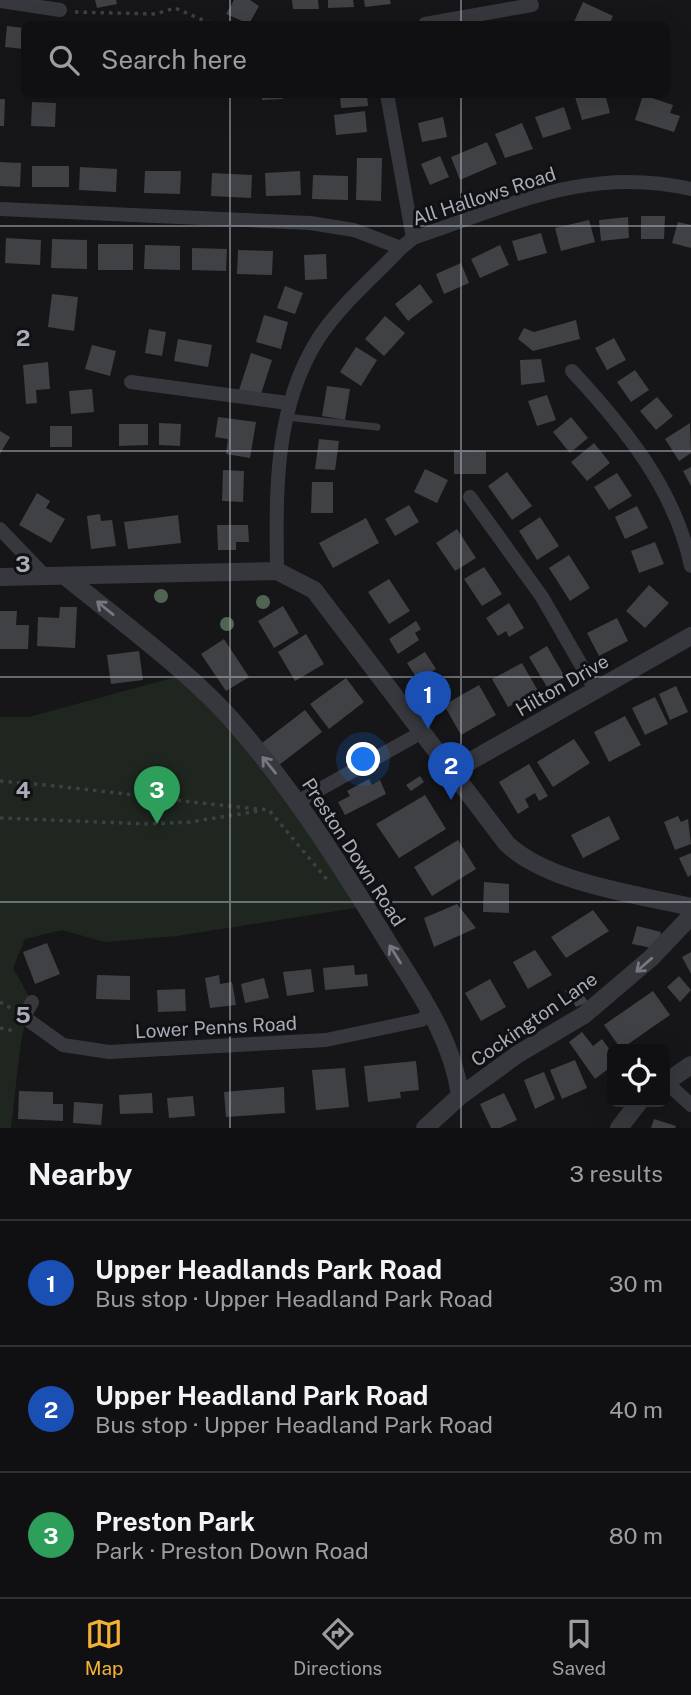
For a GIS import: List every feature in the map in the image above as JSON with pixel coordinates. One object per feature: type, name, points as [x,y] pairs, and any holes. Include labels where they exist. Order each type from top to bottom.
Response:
[{"type":"street","points":[[0,1],[60,10]]},
{"type":"street","points":[[442,21],[532,5]]},
{"type":"street","points":[[0,209],[310,223],[407,243],[388,98]]},
{"type":"street","name":"All Hallows Road","points":[[277,571],[276,490],[287,410],[319,338],[407,243],[529,197],[602,181],[655,181],[691,189]]},
{"type":"street","points":[[572,370],[610,412],[661,486],[680,528],[691,566]]},
{"type":"street","points":[[131,382],[287,410]]},
{"type":"street","points":[[470,497],[542,597],[595,689]]},
{"type":"street","points":[[0,529],[46,577]]},
{"type":"street","points":[[0,577],[277,571],[314,590],[424,731],[507,844],[534,866],[691,907]]},
{"type":"street","name":"Preston Down Road","points":[[66,577],[230,718],[299,801],[432,1012],[457,1072],[460,1097]]},
{"type":"street","name":"Hilton Drive","points":[[453,771],[691,636]]},
{"type":"street","points":[[299,801],[424,731]]},
{"type":"street","name":"Cockington Lane","points":[[460,1097],[518,1054],[584,1015],[651,958],[691,916]]},
{"type":"street","name":"Lower Penns Road","points":[[32,1002],[24,1017],[63,1045],[109,1052],[326,1040],[421,1020],[432,1012]]},
{"type":"street","points":[[670,1079],[691,1065]]},
{"type":"street","points":[[670,1086],[691,1105]]},
{"type":"street","points":[[425,1128],[460,1097]]},
{"type":"street","points":[[620,1128],[635,1107]]},
{"type":"lane","points":[[287,410],[377,427]]},
{"type":"path","points":[[60,10],[155,14],[175,8],[205,21]]},
{"type":"path","points":[[0,781],[79,787],[177,802],[269,810]]},
{"type":"path","points":[[0,818],[148,824],[190,822],[286,808],[299,801]]},
{"type":"shaded area","points":[[183,675],[230,717],[368,906],[177,936],[104,942],[62,930],[25,939],[13,968],[32,1002],[21,1044],[11,1128],[0,1128],[0,717],[29,717]]},
{"type":"building","points":[[95,0],[116,0],[117,4],[97,8]]},
{"type":"building","points":[[234,0],[250,0],[259,6],[251,21],[242,21],[226,14]]},
{"type":"building","points":[[292,0],[318,0],[319,9],[293,9]]},
{"type":"building","points":[[328,0],[353,0],[354,7],[328,8]]},
{"type":"building","points":[[364,0],[390,0],[391,4],[365,7]]},
{"type":"building","points":[[583,2],[613,16],[610,21],[574,21]]},
{"type":"building","points":[[7,26],[21,28],[21,49],[5,47]]},
{"type":"building","points":[[262,98],[283,98],[283,99]]},
{"type":"building","points":[[340,98],[367,98],[368,106],[341,108]]},
{"type":"building","points":[[575,98],[606,98],[610,113],[582,120]]},
{"type":"building","points":[[642,98],[652,98],[673,105],[670,113],[680,116],[674,132],[635,120]]},
{"type":"building","points":[[0,99],[5,99],[4,126],[0,126]]},
{"type":"building","points":[[32,102],[56,103],[55,127],[31,126]]},
{"type":"building","points":[[564,107],[571,129],[543,138],[535,117]]},
{"type":"building","points":[[365,111],[367,132],[336,135],[334,115]]},
{"type":"building","points":[[443,117],[447,137],[422,142],[418,123]]},
{"type":"building","points":[[522,123],[533,149],[505,158],[495,134]]},
{"type":"building","points":[[487,142],[497,164],[460,180],[451,157]]},
{"type":"building","points":[[440,156],[449,177],[430,185],[421,164]]},
{"type":"building","points":[[357,158],[382,158],[381,201],[356,200]]},
{"type":"building","points":[[0,162],[21,163],[20,187],[0,186]]},
{"type":"building","points":[[32,166],[69,166],[69,187],[32,187]]},
{"type":"building","points":[[80,167],[117,169],[116,192],[79,190]]},
{"type":"building","points":[[145,171],[181,171],[180,194],[144,193]]},
{"type":"building","points":[[300,171],[301,195],[266,196],[265,173]]},
{"type":"building","points":[[212,173],[252,175],[251,198],[211,196]]},
{"type":"building","points":[[313,175],[348,176],[348,200],[312,199]]},
{"type":"building","points":[[641,216],[665,216],[664,239],[641,239]]},
{"type":"building","points":[[628,217],[629,238],[601,241],[599,220]]},
{"type":"building","points":[[589,220],[595,242],[561,251],[555,228]]},
{"type":"building","points":[[678,222],[691,225],[691,248],[672,243]]},
{"type":"building","points":[[541,233],[547,253],[518,261],[512,241]]},
{"type":"building","points":[[6,238],[41,240],[40,265],[5,263]]},
{"type":"building","points":[[52,239],[87,240],[87,269],[51,268]]},
{"type":"building","points":[[98,244],[133,244],[133,270],[98,270]]},
{"type":"building","points":[[145,245],[180,246],[180,270],[144,269]]},
{"type":"building","points":[[500,245],[509,265],[480,278],[471,259]]},
{"type":"building","points":[[192,248],[227,249],[226,271],[192,270]]},
{"type":"building","points":[[238,250],[273,251],[272,275],[237,274]]},
{"type":"building","points":[[326,254],[327,279],[305,280],[304,255]]},
{"type":"building","points":[[461,263],[469,283],[444,294],[436,274]]},
{"type":"building","points":[[420,284],[433,302],[408,321],[395,304]]},
{"type":"building","points":[[285,286],[303,293],[295,314],[277,308]]},
{"type":"building","points":[[52,294],[78,297],[74,331],[48,327]]},
{"type":"building","points":[[264,315],[288,322],[281,349],[256,342]]},
{"type":"building","points":[[385,316],[405,333],[384,356],[365,339]]},
{"type":"building","points":[[576,320],[580,339],[533,351],[518,339],[524,328],[534,332]]},
{"type":"building","points":[[149,329],[166,332],[162,356],[145,353]]},
{"type":"building","points":[[614,338],[626,360],[607,370],[595,348]]},
{"type":"building","points":[[178,339],[212,345],[208,367],[174,361]]},
{"type":"building","points":[[92,345],[116,351],[110,376],[85,369]]},
{"type":"building","points":[[356,347],[377,360],[361,386],[340,372]]},
{"type":"building","points":[[251,353],[272,360],[260,397],[239,390]]},
{"type":"building","points":[[541,359],[545,382],[521,385],[520,360]]},
{"type":"building","points":[[48,362],[50,389],[36,390],[37,403],[26,404],[23,365]]},
{"type":"building","points":[[635,370],[649,390],[631,402],[617,382]]},
{"type":"building","points":[[327,386],[350,389],[345,420],[322,416]]},
{"type":"building","points":[[92,389],[94,412],[71,414],[69,391]]},
{"type":"building","points":[[547,395],[556,420],[537,426],[528,401]]},
{"type":"building","points":[[657,397],[673,416],[656,430],[640,411]]},
{"type":"building","points":[[218,417],[256,422],[250,458],[226,454],[228,439],[215,437]]},
{"type":"building","points":[[571,417],[588,438],[570,453],[553,432]]},
{"type":"building","points":[[159,423],[181,424],[180,446],[159,445]]},
{"type":"building","points":[[690,423],[691,453],[679,461],[665,439]]},
{"type":"building","points":[[119,424],[148,424],[148,445],[119,446]]},
{"type":"building","points":[[50,426],[72,426],[72,447],[50,447]]},
{"type":"building","points":[[0,431],[10,437],[0,454]]},
{"type":"building","points":[[319,439],[339,441],[335,470],[315,469]]},
{"type":"building","points":[[594,443],[610,463],[587,481],[571,462]]},
{"type":"building","points":[[454,450],[486,451],[486,474],[454,474]]},
{"type":"building","points":[[691,467],[691,486],[683,471]]},
{"type":"building","points":[[425,469],[448,480],[437,503],[414,492]]},
{"type":"building","points":[[223,470],[244,471],[243,502],[222,501]]},
{"type":"building","points":[[507,472],[532,506],[512,520],[488,486]]},
{"type":"building","points":[[617,473],[632,496],[609,510],[594,487]]},
{"type":"building","points":[[312,482],[333,482],[333,513],[311,513]]},
{"type":"building","points":[[37,493],[50,501],[46,508],[65,519],[51,543],[19,525]]},
{"type":"building","points":[[409,505],[419,522],[395,536],[385,519]]},
{"type":"building","points":[[637,506],[648,528],[625,539],[615,517]]},
{"type":"building","points":[[100,514],[101,521],[112,520],[116,546],[91,549],[87,516]]},
{"type":"building","points":[[178,515],[181,543],[128,549],[124,522]]},
{"type":"building","points":[[540,517],[559,546],[537,560],[519,531]]},
{"type":"building","points":[[366,518],[379,543],[333,568],[319,543]]},
{"type":"building","points":[[217,525],[248,525],[249,542],[236,542],[236,550],[218,550]]},
{"type":"building","points":[[457,529],[476,558],[455,571],[436,543]]},
{"type":"building","points":[[655,542],[664,564],[639,573],[631,551]]},
{"type":"building","points":[[569,555],[590,588],[570,601],[549,568]]},
{"type":"building","points":[[484,567],[502,594],[482,606],[464,579]]},
{"type":"building","points":[[389,579],[410,611],[389,624],[368,592]]},
{"type":"building","points":[[649,585],[669,603],[645,628],[626,611]]},
{"type":"building","points":[[509,603],[524,628],[509,637],[506,631],[498,636],[486,618]]},
{"type":"building","points":[[283,606],[299,633],[274,648],[258,621]]},
{"type":"building","points":[[60,607],[77,607],[75,648],[37,646],[38,617],[59,618]]},
{"type":"building","points":[[0,611],[17,611],[16,625],[29,625],[28,649],[0,649]]},
{"type":"building","points":[[617,618],[628,641],[599,656],[587,633]]},
{"type":"building","points":[[416,621],[421,629],[415,633],[419,640],[398,654],[389,639]]},
{"type":"building","points":[[306,634],[324,664],[295,681],[278,652]]},
{"type":"building","points":[[224,639],[249,677],[226,691],[201,654]]},
{"type":"building","points":[[547,646],[565,677],[547,687],[529,657]]},
{"type":"building","points":[[139,651],[143,680],[111,684],[107,655]]},
{"type":"building","points":[[425,652],[436,669],[418,680],[407,663]]},
{"type":"building","points":[[522,663],[538,691],[508,707],[492,679]]},
{"type":"building","points":[[346,678],[364,702],[329,729],[310,704]]},
{"type":"building","points":[[479,685],[496,715],[461,735],[444,705]]},
{"type":"building","points":[[676,686],[688,712],[670,720],[659,694]]},
{"type":"building","points":[[655,697],[668,724],[645,735],[632,708]]},
{"type":"building","points":[[305,710],[322,732],[279,765],[262,743]]},
{"type":"building","points":[[625,716],[641,745],[609,762],[594,732]]},
{"type":"building","points":[[574,739],[590,763],[553,787],[537,762]]},
{"type":"building","points":[[529,764],[548,796],[539,801],[535,793],[525,799],[529,807],[518,814],[499,782]]},
{"type":"building","points":[[420,776],[424,782],[411,791],[406,785]]},
{"type":"building","points":[[369,779],[372,785],[380,780],[386,794],[345,815],[338,802],[350,796],[347,791]]},
{"type":"building","points":[[425,795],[446,829],[399,858],[376,824]]},
{"type":"building","points":[[609,816],[620,839],[583,858],[571,835]]},
{"type":"building","points":[[678,816],[681,822],[688,819],[691,844],[675,850],[664,822]]},
{"type":"building","points":[[458,840],[476,869],[432,896],[414,867]]},
{"type":"building","points":[[691,853],[691,875],[688,877],[679,858]]},
{"type":"building","points":[[484,882],[509,884],[509,913],[483,912]]},
{"type":"building","points":[[457,904],[476,928],[434,947],[424,918]]},
{"type":"building","points":[[593,910],[609,931],[566,958],[551,937]]},
{"type":"building","points":[[637,926],[661,932],[657,949],[632,944]]},
{"type":"building","points":[[47,943],[60,974],[35,984],[23,952]]},
{"type":"building","points":[[535,950],[552,975],[528,989],[513,962]]},
{"type":"building","points":[[691,952],[691,974],[682,957]]},
{"type":"building","points":[[354,965],[355,975],[367,974],[368,986],[325,990],[323,968]]},
{"type":"building","points":[[311,969],[314,992],[287,996],[283,972]]},
{"type":"building","points":[[97,975],[130,976],[130,1000],[96,999]]},
{"type":"building","points":[[219,975],[220,984],[232,982],[236,1005],[210,1008],[205,978]]},
{"type":"building","points":[[679,976],[691,990],[680,1002],[667,987]]},
{"type":"building","points":[[264,978],[269,998],[245,1003],[241,984]]},
{"type":"building","points":[[490,979],[506,1007],[481,1021],[465,993]]},
{"type":"building","points":[[576,984],[588,1002],[576,1007],[565,991]]},
{"type":"building","points":[[185,989],[186,1011],[158,1012],[157,990]]},
{"type":"building","points":[[653,991],[670,1015],[628,1044],[617,1044],[604,1025]]},
{"type":"building","points":[[582,1032],[593,1046],[602,1039],[607,1046],[607,1070],[595,1079],[569,1042]]},
{"type":"building","points":[[575,1060],[587,1088],[562,1099],[550,1070]]},
{"type":"building","points":[[416,1061],[419,1090],[400,1092],[401,1098],[368,1102],[364,1066]]},
{"type":"building","points":[[345,1068],[349,1107],[316,1110],[312,1070]]},
{"type":"building","points":[[544,1072],[555,1099],[535,1109],[524,1080]]},
{"type":"building","points":[[284,1087],[285,1113],[226,1117],[224,1092]]},
{"type":"building","points":[[19,1091],[53,1092],[53,1104],[63,1104],[63,1121],[18,1119]]},
{"type":"building","points":[[152,1093],[153,1113],[120,1114],[119,1095]]},
{"type":"building","points":[[504,1093],[517,1120],[500,1128],[491,1128],[480,1104]]},
{"type":"building","points":[[193,1096],[195,1116],[169,1118],[167,1098]]},
{"type":"building","points":[[74,1102],[103,1104],[101,1125],[73,1123]]},
{"type":"building","points":[[654,1119],[676,1126],[651,1128]]},
{"type":"place","name":"Upper Headlands Park Road","points":[[428,729]]},
{"type":"place","name":"Upper Headland Park Road","points":[[451,800]]},
{"type":"place","name":"Preston Park","points":[[157,824]]}]
